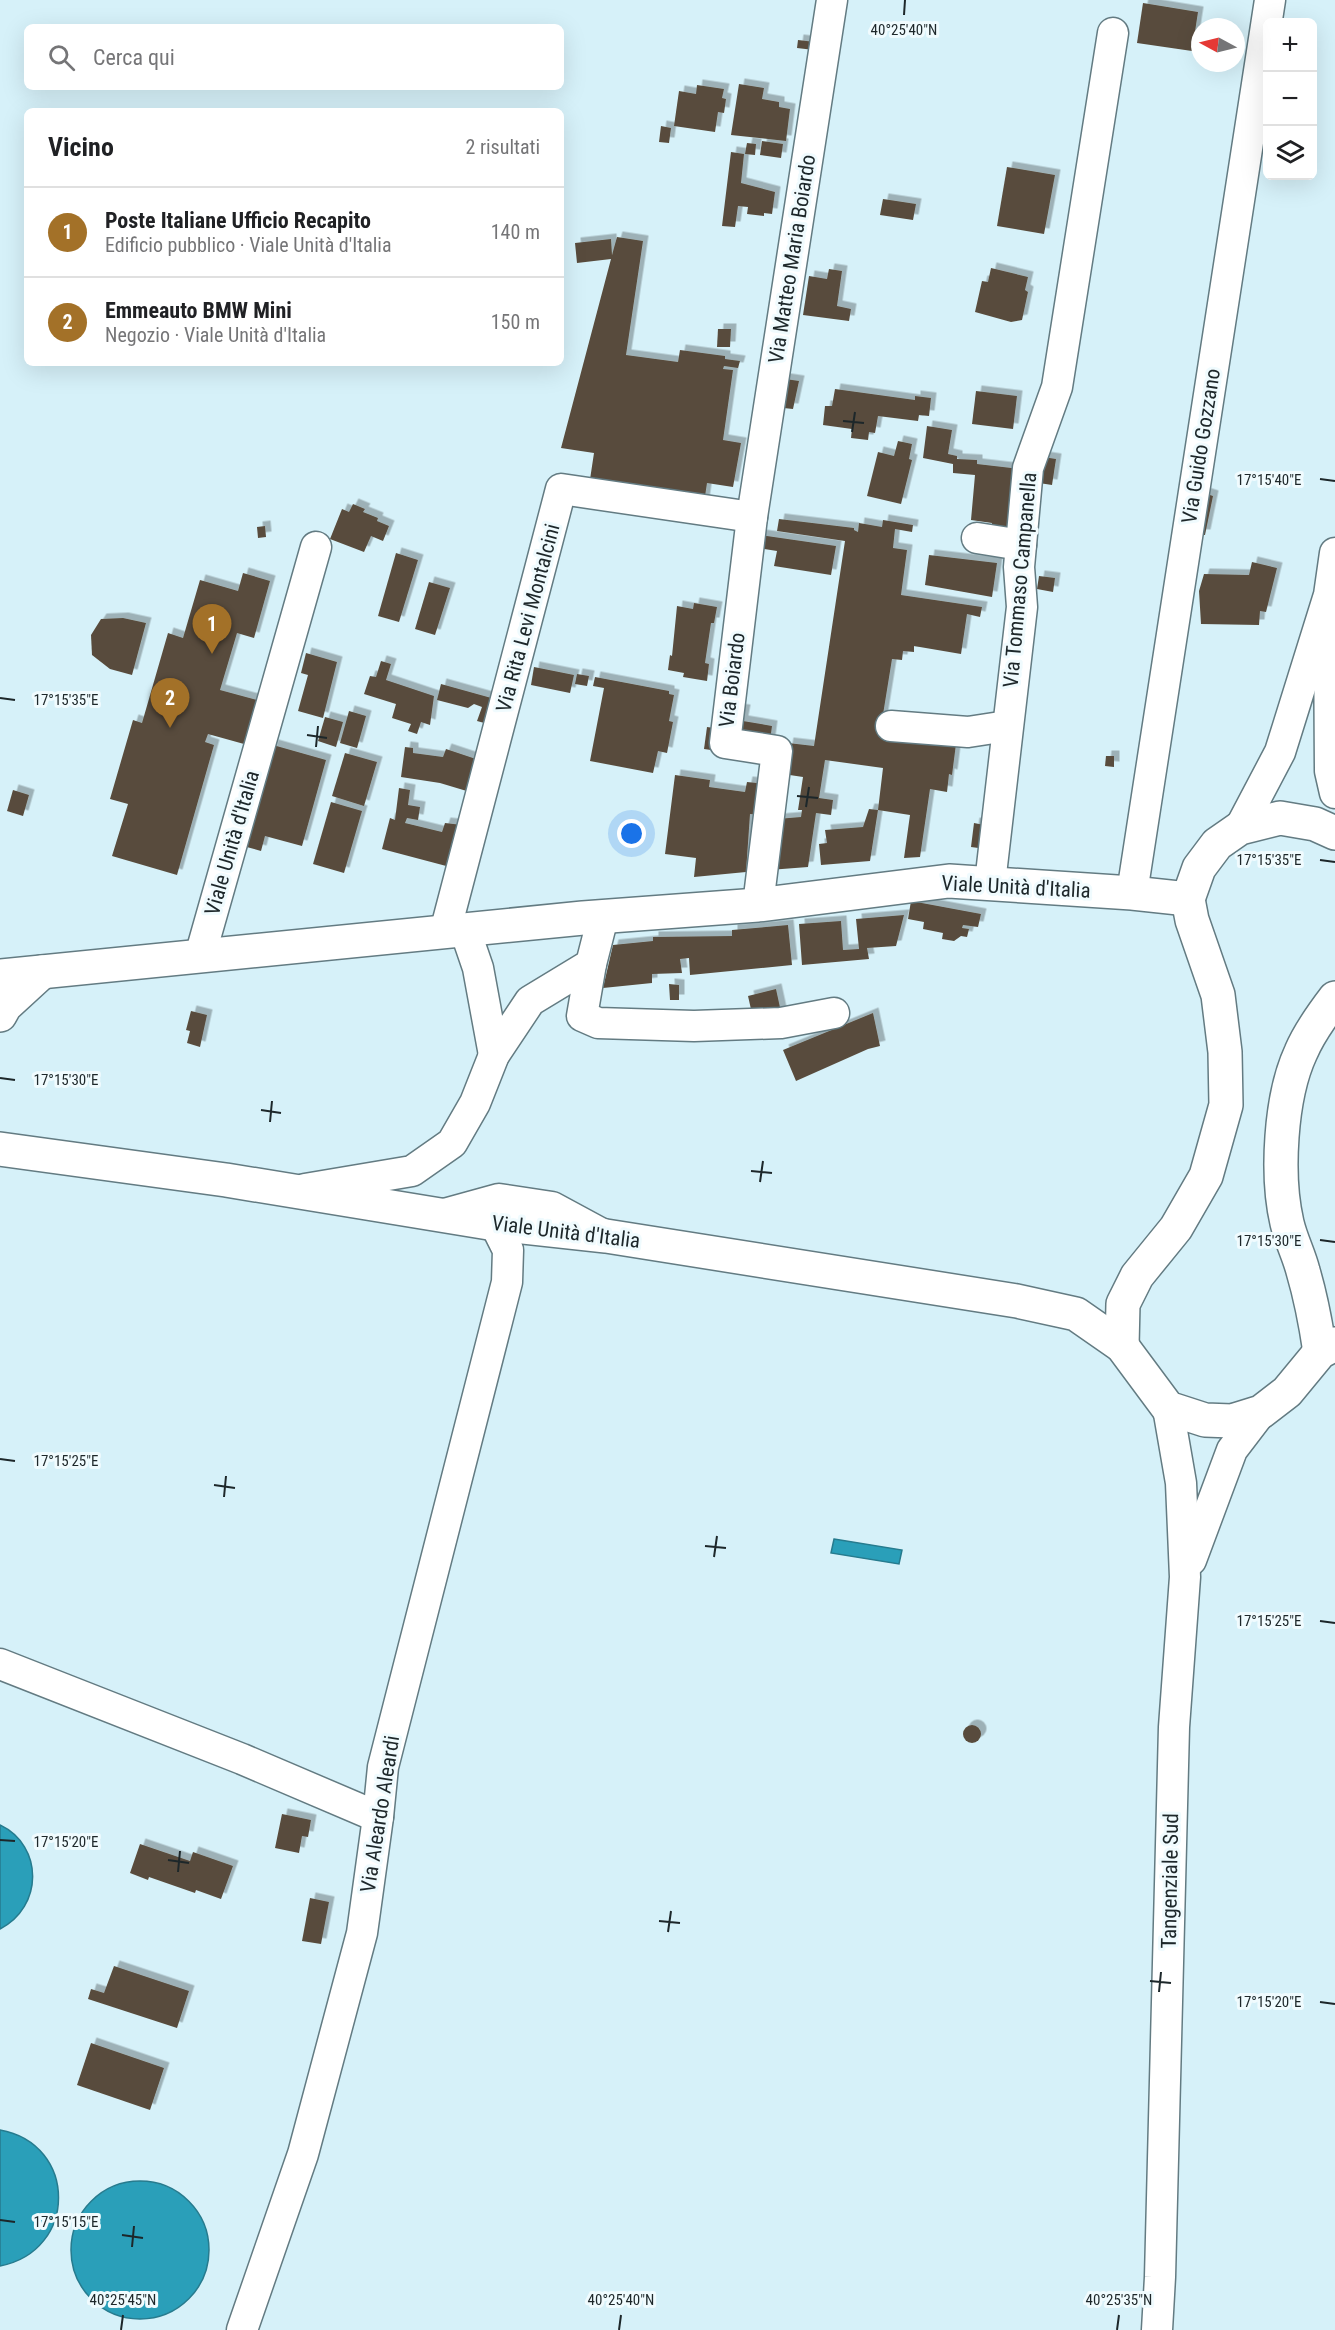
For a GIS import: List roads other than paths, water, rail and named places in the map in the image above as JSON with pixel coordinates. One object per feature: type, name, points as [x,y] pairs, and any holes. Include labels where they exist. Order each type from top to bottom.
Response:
[{"type":"main road","points":[[1122,1346],[1123,1304],[1137,1276],[1176,1228],[1206,1176],[1226,1105],[1225,1052],[1218,995],[1192,920],[1188,899],[1199,868],[1217,844],[1240,828],[1281,818],[1315,824],[1335,833]]},
{"type":"main road","name":"Viale Unità d'Italia","points":[[0,976],[603,917],[758,905],[949,881],[990,884],[1134,880],[1188,899]]},
{"type":"main road","points":[[0,1015],[5,1006],[42,972]]},
{"type":"main road","points":[[1168,1408],[1205,1420],[1232,1421],[1261,1412],[1287,1392],[1328,1348],[1287,1224],[1282,1192],[1281,1152],[1289,1087],[1300,1052],[1321,1016],[1335,998]]},
{"type":"main road","points":[[0,1123],[8,1150]]},
{"type":"main road","name":"Viale Unità d'Italia","points":[[8,1150],[290,1191],[495,1224],[606,1236],[1027,1303],[1077,1314],[1122,1346],[1168,1408]]},
{"type":"street","name":"Via Matteo Maria Boiardo","points":[[752,517],[832,0]]},
{"type":"street","name":"Via Guido Gozzano","points":[[1134,880],[1270,0]]},
{"type":"street","name":"Via Tommaso Campanella","points":[[990,884],[1022,606],[1019,567],[1028,468],[1057,387],[1113,33]]},
{"type":"street","name":"Via Rita Levi Montalcini","points":[[455,931],[561,489],[752,517]]},
{"type":"street","name":"Via Boiardo","points":[[752,517],[724,743],[777,751],[758,905]]},
{"type":"street","points":[[977,538],[1021,544]]},
{"type":"street","name":"Viale Unità d'Italia","points":[[200,956],[316,547]]},
{"type":"street","points":[[1335,554],[1329,595],[1330,771],[1335,793]]},
{"type":"street","points":[[1240,828],[1280,752],[1329,595]]},
{"type":"street","points":[[1134,880],[1157,841],[1188,638]]},
{"type":"street","points":[[891,726],[968,732],[1007,726]]},
{"type":"street","points":[[603,917],[591,964],[582,1016],[598,1023],[694,1026],[781,1023],[834,1013]]},
{"type":"street","points":[[455,931],[478,968],[494,1055]]},
{"type":"street","points":[[290,1191],[412,1171],[452,1143],[475,1103],[494,1055],[530,1001],[591,964]]},
{"type":"street","points":[[441,1215],[499,1199],[552,1207],[606,1236]]},
{"type":"street","name":"Via Aleardo Aleardi","points":[[242,2330],[306,2143],[362,1933],[383,1767],[507,1282],[508,1250],[495,1224]]},
{"type":"street","name":"Tangenziale Sud","points":[[1157,2330],[1174,1727],[1185,1577],[1181,1483],[1168,1408]]},
{"type":"street","name":"Tangenziale Sud","points":[[1185,1577],[1209,1505],[1232,1450],[1261,1412]]},
{"type":"street","points":[[0,1664],[242,1759],[378,1817]]},
{"type":"water","points":[[834,1539],[902,1550],[899,1564],[831,1553]]},
{"type":"water","points":[[0,1825],[25,1847],[31,1861],[33,1877],[24,1906],[14,1919],[0,1929]]},
{"type":"water","points":[[0,2130],[26,2139],[44,2155],[55,2175],[58,2198],[55,2220],[44,2240],[26,2256],[0,2266]]},
{"type":"water","points":[[140,2181],[166,2186],[189,2201],[204,2224],[209,2250],[204,2276],[189,2299],[166,2314],[140,2319],[114,2314],[91,2299],[76,2276],[71,2250],[76,2224],[91,2201],[114,2186]]},
{"type":"place","name":"Poste Italiane Ufficio Recapito","points":[[212,654]]},
{"type":"place","name":"Emmeauto BMW Mini","points":[[170,728]]}]
